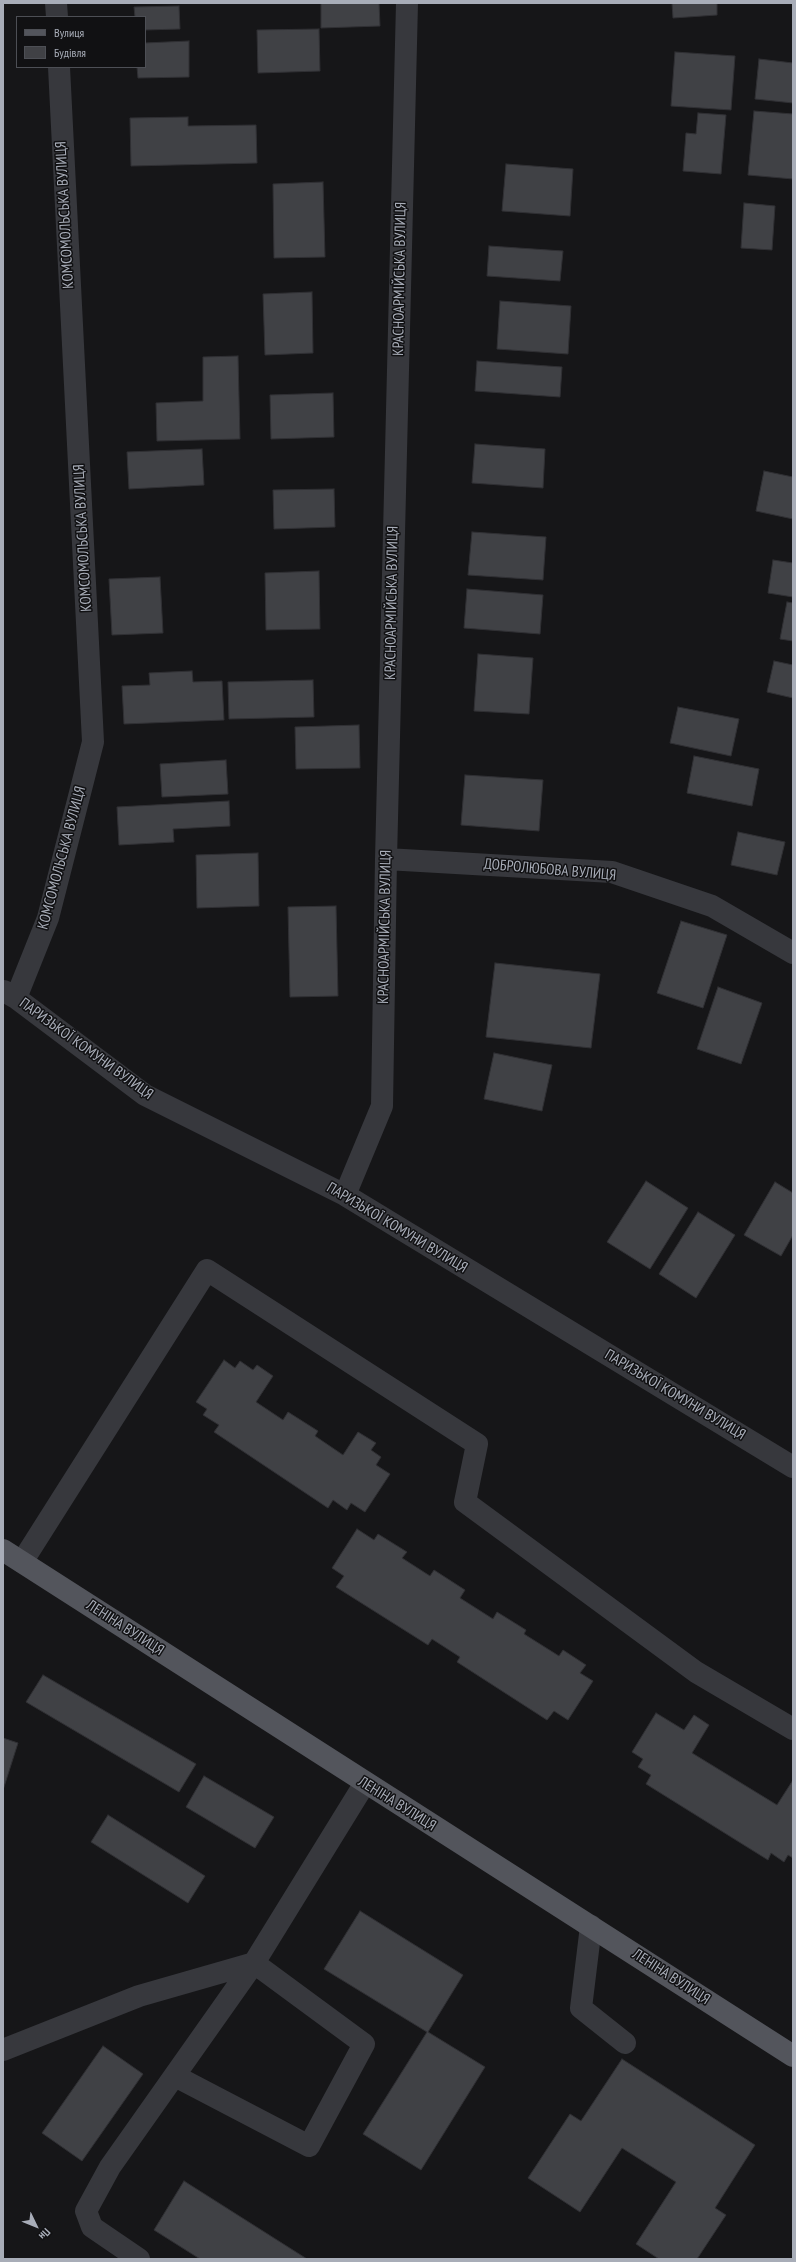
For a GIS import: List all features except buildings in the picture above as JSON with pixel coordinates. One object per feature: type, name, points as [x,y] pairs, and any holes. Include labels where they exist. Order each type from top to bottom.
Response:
[{"type":"main road","name":"ЛЕНІНА ВУЛИЦЯ","points":[[3,1550],[793,2056]]},
{"type":"street","points":[[56,3],[57,16]]},
{"type":"street","name":"КРАСНОАРМІЙСЬКА ВУЛИЦЯ","points":[[345,1195],[382,1106],[386,859],[407,3]]},
{"type":"street","name":"КОМСОМОЛЬСЬКА ВУЛИЦЯ","points":[[9,994],[48,918],[94,742],[59,68]]},
{"type":"street","name":"ДОБРОЛЮБОВА ВУЛИЦЯ","points":[[386,859],[612,872],[712,906],[792,945]]},
{"type":"street","name":"ПАРИЗЬКОЇ КОМУНИ ВУЛИЦЯ","points":[[9,994],[145,1095],[345,1195],[793,1467]]},
{"type":"street","points":[[22,1562],[207,1270],[477,1444],[465,1502],[696,1672],[793,1729]]},
{"type":"street","points":[[139,2259],[92,2228],[86,2211],[110,2167],[254,1963],[365,1783]]},
{"type":"street","points":[[591,1926],[581,2008],[625,2043]]},
{"type":"street","points":[[3,2050],[139,1996],[254,1963]]},
{"type":"street","points":[[175,2076],[309,2146],[364,2044],[254,1963]]}]
